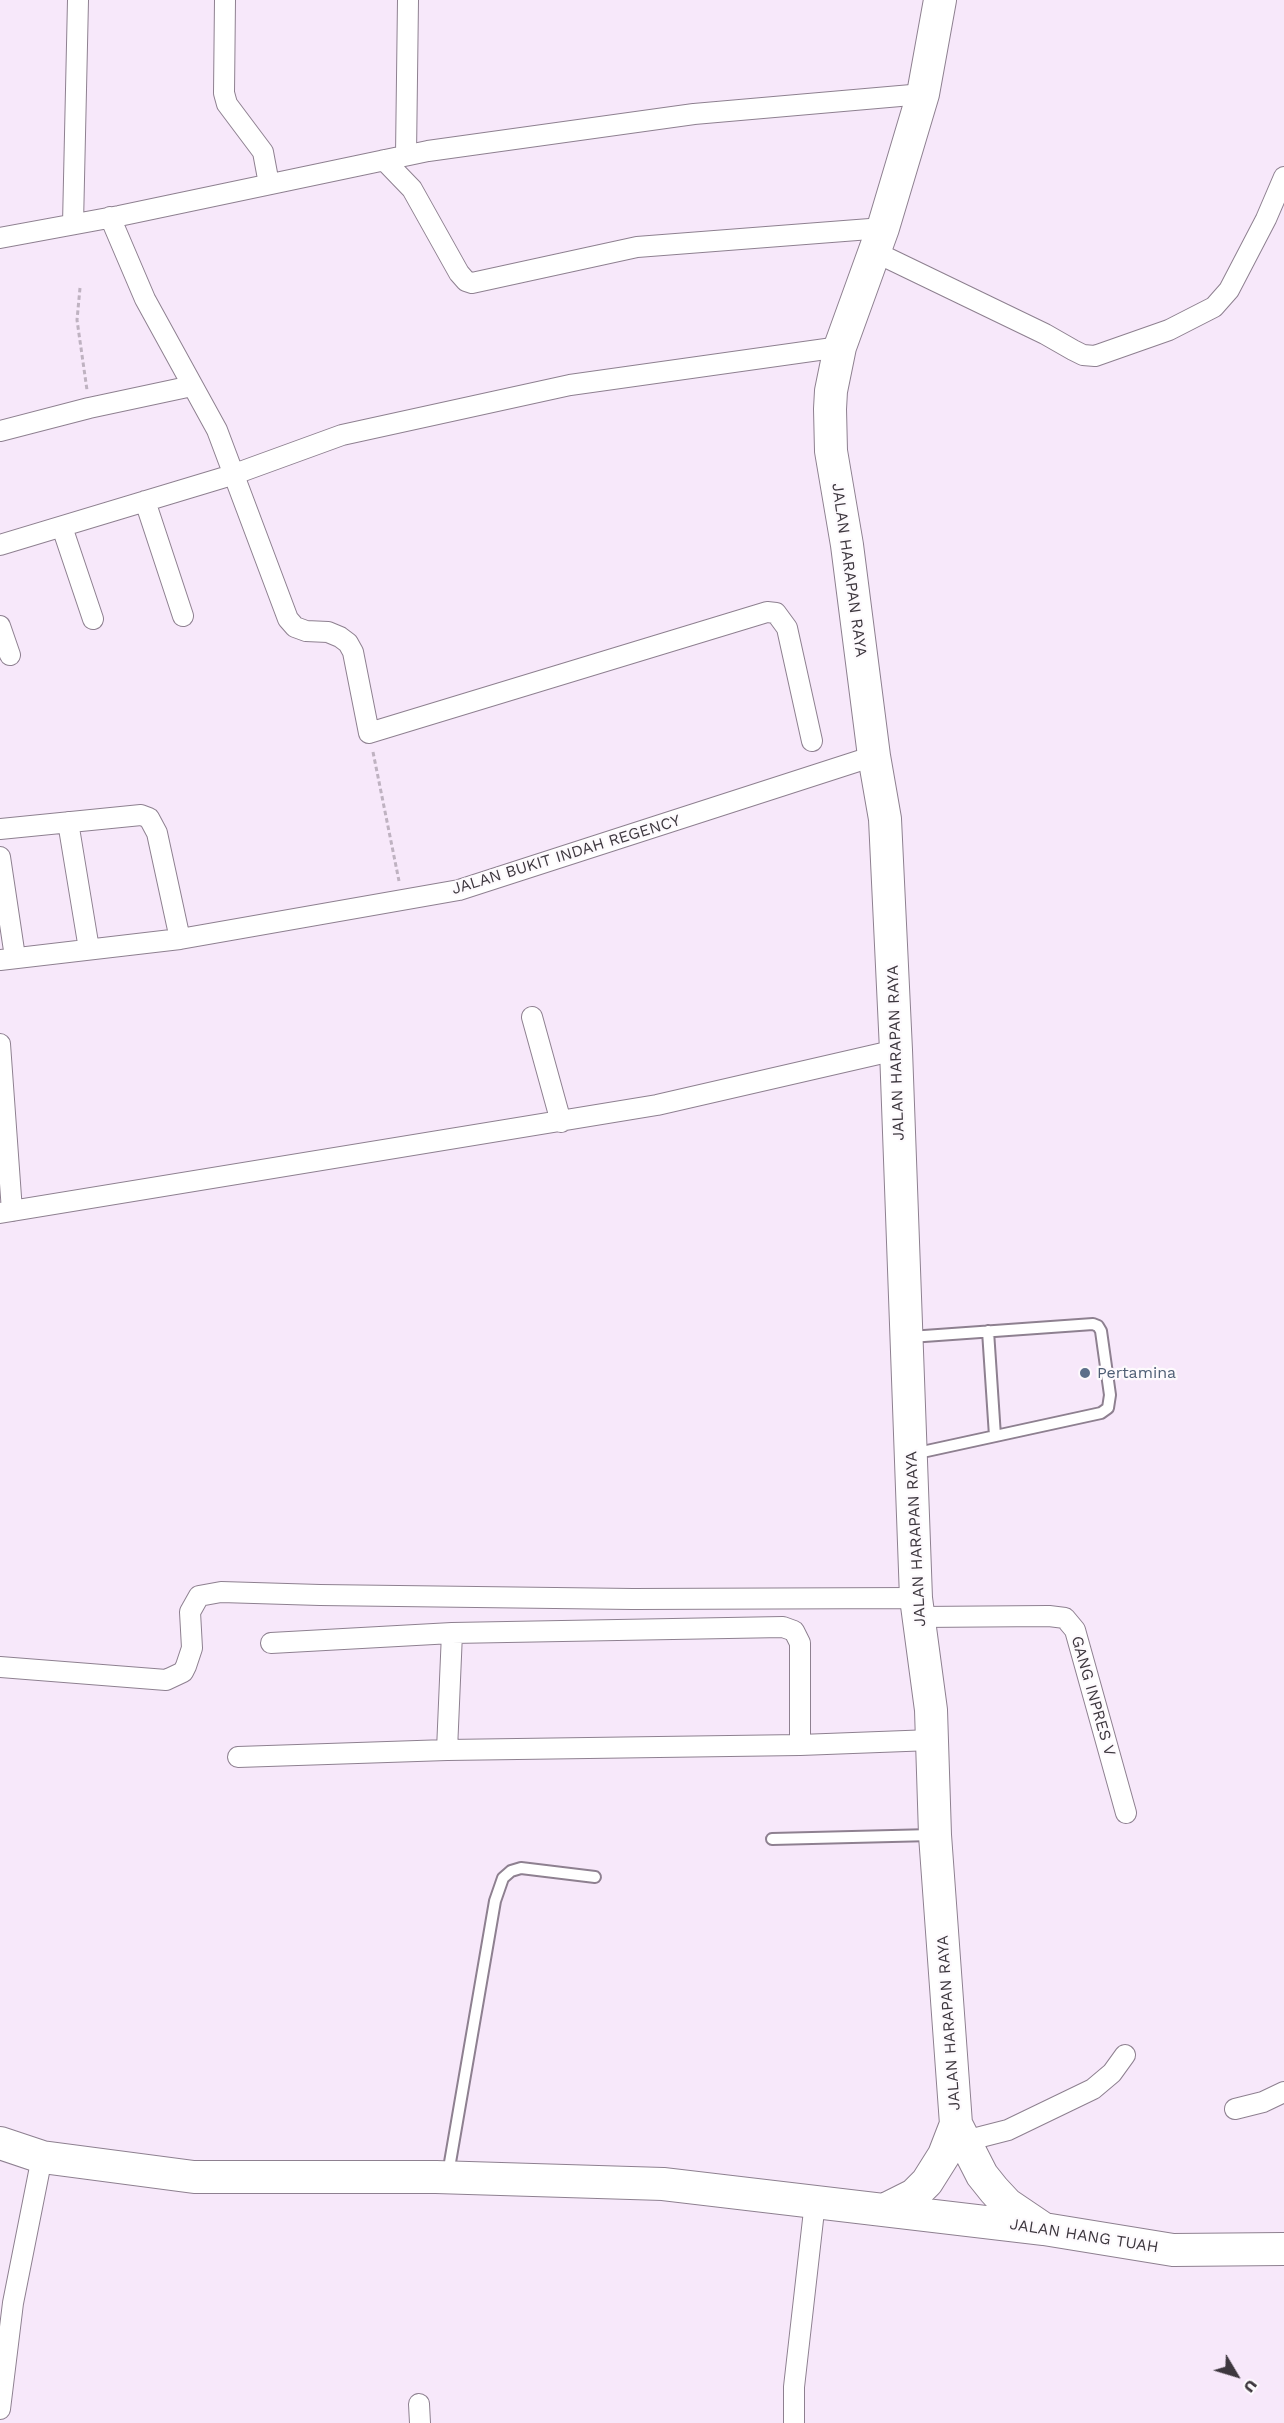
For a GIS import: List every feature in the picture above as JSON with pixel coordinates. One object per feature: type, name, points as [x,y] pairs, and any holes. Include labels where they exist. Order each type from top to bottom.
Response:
[{"type":"main road","name":"JALAN HARAPAN RAYA","points":[[940,0],[923,94],[878,239],[840,347],[831,391],[831,451],[847,545],[874,756],[885,819],[917,1607],[932,1740],[935,1835],[961,2133]]},
{"type":"main road","points":[[884,2210],[914,2195],[927,2182],[961,2133],[982,2175],[994,2190],[1007,2204],[1044,2229]]},
{"type":"main road","name":"JALAN HANG TUAH","points":[[0,2143],[42,2157],[194,2177],[448,2178],[663,2184],[1044,2229],[1173,2250],[1284,2249]]},
{"type":"street","points":[[73,224],[78,0]]},
{"type":"street","points":[[225,0],[224,93],[227,104],[263,153],[269,184]]},
{"type":"street","points":[[406,155],[408,0]]},
{"type":"street","points":[[0,238],[406,155],[694,114],[923,94]]},
{"type":"street","points":[[384,160],[412,189],[459,273],[466,281],[472,283],[637,247],[878,239],[1073,350],[1083,355],[1095,356],[1169,330],[1214,307],[1228,290],[1282,191]]},
{"type":"street","points":[[110,217],[145,299],[217,430],[232,476],[288,619],[295,627],[306,631],[327,632],[340,637],[348,643],[353,652],[369,733],[767,612],[776,614],[787,628],[812,741]]},
{"type":"street","points":[[0,545],[232,476],[342,435],[570,385],[840,347]]},
{"type":"street","points":[[0,431],[89,408],[192,386]]},
{"type":"street","points":[[146,501],[183,615]]},
{"type":"street","points":[[62,527],[93,619]]},
{"type":"street","points":[[0,626],[10,655]]},
{"type":"street","name":"JALAN BUKIT INDAH REGENCY","points":[[0,856],[8,959],[180,939],[459,890],[874,756]]},
{"type":"street","points":[[0,829],[141,815],[149,818],[157,833],[180,939]]},
{"type":"street","points":[[68,822],[89,949]]},
{"type":"street","points":[[532,1017],[561,1122]]},
{"type":"street","points":[[0,1044],[6,1212],[561,1122],[694,1098],[896,1050]]},
{"type":"street","name":"GANG INPRES V","points":[[0,1667],[166,1680],[183,1672],[192,1648],[190,1612],[199,1596],[221,1592],[633,1599],[917,1607],[1065,1618],[1075,1630],[1126,1813]]},
{"type":"street","points":[[271,1643],[452,1634],[783,1627],[794,1631],[800,1643],[800,1745]]},
{"type":"street","points":[[447,1750],[452,1634]]},
{"type":"street","points":[[238,1757],[447,1750],[800,1745],[932,1740]]},
{"type":"street","points":[[961,2133],[1008,2130],[1093,2089],[1112,2073],[1125,2055]]},
{"type":"street","points":[[1234,2109],[1263,2102],[1284,2092]]},
{"type":"street","points":[[0,2409],[13,2303],[42,2157]]},
{"type":"street","points":[[794,2423],[794,2388],[815,2202]]},
{"type":"lane","points":[[907,1337],[1093,1324],[1101,1331],[1110,1395],[1108,1408],[1101,1413],[911,1455]]},
{"type":"lane","points":[[988,1331],[995,1436]]},
{"type":"lane","points":[[772,1839],[935,1835]]},
{"type":"lane","points":[[448,2178],[495,1901],[503,1878],[511,1870],[521,1868],[595,1877]]},
{"type":"path","points":[[80,288],[77,320],[89,408]]},
{"type":"path","points":[[369,733],[403,900]]},
{"type":"place","name":"Pertamina","points":[[1085,1373]]}]
